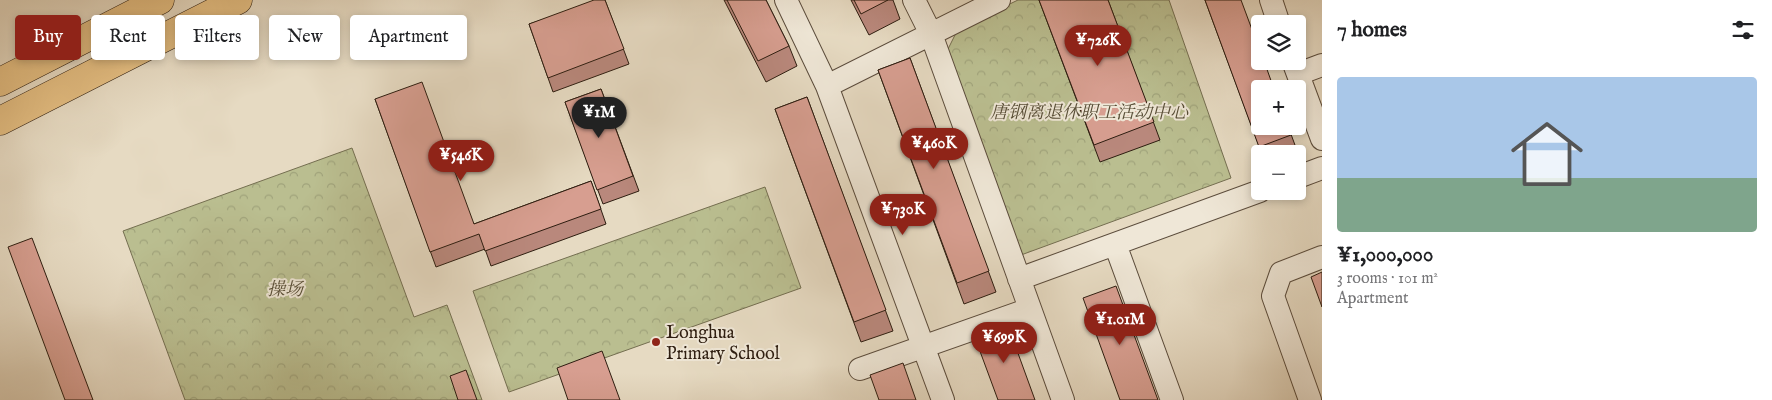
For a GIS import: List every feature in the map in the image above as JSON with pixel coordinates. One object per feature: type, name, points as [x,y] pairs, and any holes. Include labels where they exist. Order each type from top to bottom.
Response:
[{"type":"main road","points":[[0,82],[160,0]]},
{"type":"main road","points":[[0,121],[238,0]]},
{"type":"street","points":[[786,0],[828,86],[944,400]]},
{"type":"street","points":[[914,0],[931,34],[1063,400]]},
{"type":"street","points":[[828,86],[999,0]]},
{"type":"street","points":[[1271,0],[1276,15]]},
{"type":"street","points":[[1306,67],[1322,65]]},
{"type":"street","points":[[1297,70],[1322,139]]},
{"type":"street","points":[[1306,174],[1322,168]]},
{"type":"street","points":[[1019,279],[1251,194]]},
{"type":"street","points":[[1115,244],[1172,400]]},
{"type":"street","points":[[1310,400],[1273,296],[1281,272],[1322,257]]},
{"type":"street","points":[[860,369],[1030,309]]},
{"type":"green space","name":"唐钢离退休职工活动中心","points":[[1018,0],[1169,0],[1231,178],[1021,255],[948,49],[958,29]]},
{"type":"green space","name":"操场","points":[[352,148],[414,317],[447,305],[482,400],[185,400],[123,231]]},
{"type":"green space","name":"Longhua Primary School","points":[[765,187],[801,288],[509,392],[473,291]]},
{"type":"building","points":[[594,0],[605,0],[624,49],[548,78],[529,24]]},
{"type":"building","points":[[727,0],[766,0],[789,46],[758,61]]},
{"type":"building","points":[[854,0],[888,0],[861,14]]},
{"type":"building","points":[[1039,0],[1108,0],[1154,122],[1094,145]]},
{"type":"building","points":[[1205,0],[1241,0],[1251,27],[1251,70],[1267,70],[1271,80],[1251,80],[1251,125]]},
{"type":"building","points":[[910,58],[989,271],[957,283],[878,70]]},
{"type":"building","points":[[422,82],[474,224],[591,181],[601,209],[485,251],[479,234],[430,252],[375,99]]},
{"type":"building","points":[[601,89],[633,176],[597,190],[565,102]]},
{"type":"building","points":[[807,97],[886,310],[854,322],[775,109]]},
{"type":"building","points":[[1255,135],[1291,135],[1264,145],[1258,145]]},
{"type":"building","points":[[32,238],[93,400],[65,400],[8,247]]},
{"type":"building","points":[[1322,272],[1322,307],[1311,277]]},
{"type":"building","points":[[1116,286],[1158,400],[1120,400],[1083,298]]},
{"type":"building","points":[[1007,323],[1035,400],[998,400],[974,335]]},
{"type":"building","points":[[602,351],[620,400],[568,400],[557,368]]},
{"type":"building","points":[[903,363],[916,400],[879,400],[870,375]]},
{"type":"building","points":[[466,370],[477,400],[458,400],[450,376]]},
{"type":"place","name":"Longhua Primary School","points":[[656,342]]}]
